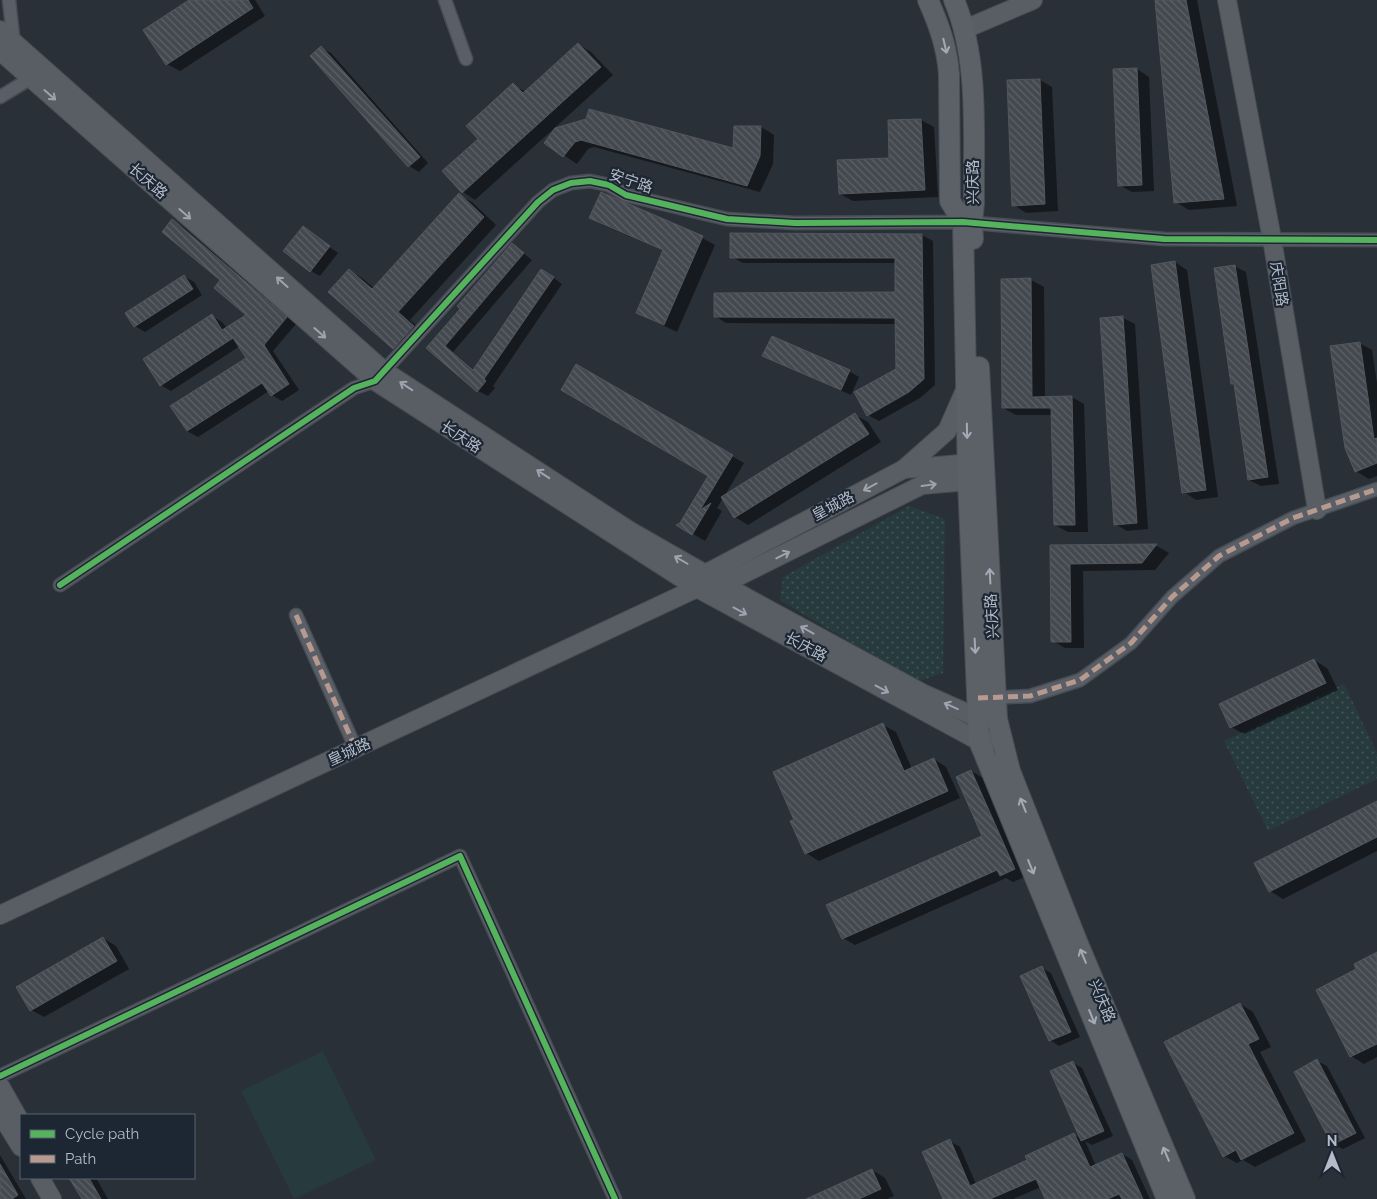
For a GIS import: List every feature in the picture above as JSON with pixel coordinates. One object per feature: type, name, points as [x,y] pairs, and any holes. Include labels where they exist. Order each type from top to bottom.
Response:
[{"type":"main road","name":"兴庆路","points":[[928,0],[943,36],[948,55],[950,201],[968,223],[976,472],[987,708],[979,741],[1167,1199]]},
{"type":"main road","name":"兴庆路","points":[[954,0],[964,26],[969,47],[972,78],[974,203],[968,223],[966,388],[976,472]]},
{"type":"main road","points":[[964,26],[1018,0]]},
{"type":"main road","points":[[964,26],[1033,0]]},
{"type":"main road","name":"庆阳路","points":[[1228,0],[1272,239],[1317,510]]},
{"type":"main road","points":[[0,30],[7,47],[379,376]]},
{"type":"main road","name":"长庆路","points":[[7,47],[16,65],[379,376],[701,581],[979,741]]},
{"type":"main road","points":[[904,469],[947,431],[966,388]]},
{"type":"main road","name":"皇城路","points":[[0,915],[356,749],[701,581],[904,469],[976,472]]},
{"type":"main road","name":"皇城路","points":[[701,581],[723,584],[922,485],[976,472]]},
{"type":"main road","points":[[723,584],[924,694],[987,708]]},
{"type":"main road","name":"兴庆路","points":[[987,708],[1002,739],[1010,771],[1076,939],[1185,1199]]},
{"type":"main road","points":[[979,741],[1002,739]]},
{"type":"main road","points":[[0,1086],[20,1121]]},
{"type":"main road","points":[[0,1113],[20,1145]]},
{"type":"main road","points":[[41,1179],[52,1199]]},
{"type":"main road","points":[[54,1179],[65,1199]]},
{"type":"street","points":[[7,47],[9,0]]},
{"type":"street","points":[[444,0],[466,59]]},
{"type":"street","points":[[0,97],[31,78]]},
{"type":"street","name":"安宁路","points":[[379,376],[538,202],[553,190],[571,183],[590,181],[609,185],[626,195],[727,220],[796,223],[968,223],[1164,239],[1377,240]]},
{"type":"street","points":[[60,585],[354,388],[379,376]]},
{"type":"street","points":[[987,708],[1080,680],[1131,643],[1172,597],[1219,556],[1293,518],[1377,489]]},
{"type":"street","points":[[296,615],[356,749]]},
{"type":"street","points":[[0,1076],[460,856],[615,1199]]},
{"type":"green space","points":[[909,506],[945,519],[943,673],[917,682],[780,600],[783,577]]},
{"type":"green space","points":[[1344,684],[1377,753],[1377,779],[1268,831],[1224,741]]},
{"type":"green space","points":[[323,1051],[376,1160],[294,1199],[241,1091]]},
{"type":"building","points":[[189,0],[248,0],[253,8],[166,65],[143,30]]},
{"type":"building","points":[[1155,0],[1186,0],[1224,199],[1174,203]]},
{"type":"building","points":[[578,43],[601,67],[462,193],[442,171],[478,139],[466,126],[513,83],[523,93]]},
{"type":"building","points":[[321,46],[420,157],[408,167],[310,56]]},
{"type":"building","points":[[1137,68],[1142,185],[1118,186],[1113,69]]},
{"type":"building","points":[[1040,79],[1045,204],[1012,206],[1007,80]]},
{"type":"building","points":[[589,109],[733,148],[734,126],[761,126],[760,156],[747,186],[581,140],[575,142],[563,157],[544,143],[555,128],[586,119]]},
{"type":"building","points":[[921,119],[925,190],[839,194],[837,160],[889,158],[888,120]]},
{"type":"building","points":[[601,192],[703,236],[664,325],[636,313],[663,250],[589,218]]},
{"type":"building","points":[[459,193],[484,217],[398,312],[414,326],[393,349],[328,292],[349,269],[372,289]]},
{"type":"building","points":[[172,219],[287,317],[264,345],[289,384],[271,396],[262,383],[187,431],[170,406],[246,358],[233,338],[160,386],[143,359],[212,314],[222,330],[246,315],[214,288],[220,280],[162,232]]},
{"type":"building","points":[[303,226],[330,246],[310,272],[283,251]]},
{"type":"building","points":[[730,233],[922,234],[924,379],[909,392],[867,416],[854,392],[896,369],[895,318],[714,317],[714,293],[895,292],[895,258],[730,258]]},
{"type":"building","points":[[512,243],[524,253],[445,346],[473,370],[541,269],[554,277],[477,392],[426,348],[460,309],[457,306]]},
{"type":"building","points":[[1175,261],[1206,490],[1182,493],[1151,265]]},
{"type":"building","points":[[1235,265],[1268,477],[1248,480],[1234,384],[1231,384],[1214,268]]},
{"type":"building","points":[[184,275],[193,289],[134,327],[125,313]]},
{"type":"building","points":[[1031,278],[1032,397],[1072,396],[1075,525],[1054,525],[1051,408],[1002,408],[1001,279]]},
{"type":"building","points":[[1123,316],[1137,523],[1114,525],[1100,318]]},
{"type":"building","points":[[772,336],[850,370],[841,390],[762,356]]},
{"type":"building","points":[[1360,342],[1374,439],[1377,438],[1377,463],[1355,472],[1345,448],[1330,346]]},
{"type":"building","points":[[576,364],[733,455],[700,510],[711,503],[692,535],[676,525],[680,523],[708,476],[561,390]]},
{"type":"building","points":[[855,413],[869,434],[734,518],[721,497]]},
{"type":"building","points":[[1157,544],[1142,563],[1070,564],[1071,642],[1051,642],[1050,545]]},
{"type":"building","points":[[1314,659],[1326,683],[1230,728],[1219,704]]},
{"type":"building","points":[[883,723],[904,771],[934,758],[948,791],[805,854],[790,821],[794,820],[773,772]]},
{"type":"building","points":[[971,770],[1015,869],[1000,876],[997,870],[842,939],[826,905],[982,836],[956,777]]},
{"type":"building","points":[[1377,801],[1377,837],[1269,892],[1254,863]]},
{"type":"building","points":[[103,937],[117,961],[30,1011],[16,987]]},
{"type":"building","points":[[1377,952],[1377,1044],[1350,1057],[1316,990],[1356,969],[1354,964]]},
{"type":"building","points":[[1042,966],[1071,1032],[1049,1041],[1020,976]]},
{"type":"building","points":[[1240,1003],[1259,1039],[1248,1044],[1294,1133],[1241,1160],[1236,1150],[1223,1157],[1164,1042]]},
{"type":"building","points":[[1317,1059],[1356,1133],[1332,1145],[1294,1072]]},
{"type":"building","points":[[1073,1061],[1104,1131],[1081,1141],[1050,1071]]},
{"type":"building","points":[[1074,1133],[1090,1167],[1122,1153],[1143,1199],[1122,1199],[1119,1194],[1108,1199],[1045,1199],[1036,1179],[990,1199],[943,1199],[922,1152],[950,1139],[970,1186],[1027,1160],[1025,1156]]},
{"type":"building","points":[[0,1164],[18,1195],[12,1199],[0,1199]]},
{"type":"building","points":[[872,1169],[881,1189],[859,1199],[806,1199]]},
{"type":"building","points":[[70,1179],[90,1179],[101,1199],[82,1199]]},
{"type":"marked path","points":[[978,698],[1030,696],[1080,680],[1131,643],[1172,597],[1219,556],[1293,518],[1377,489]]},
{"type":"marked path","points":[[296,615],[356,749]]},
{"type":"cycle path","points":[[60,585],[354,388],[375,381],[538,202],[553,190],[571,183],[590,181],[609,185],[626,195],[727,219],[795,223],[963,222],[1164,239],[1377,240]]},
{"type":"cycle path","points":[[0,1076],[460,856],[615,1199]]}]
